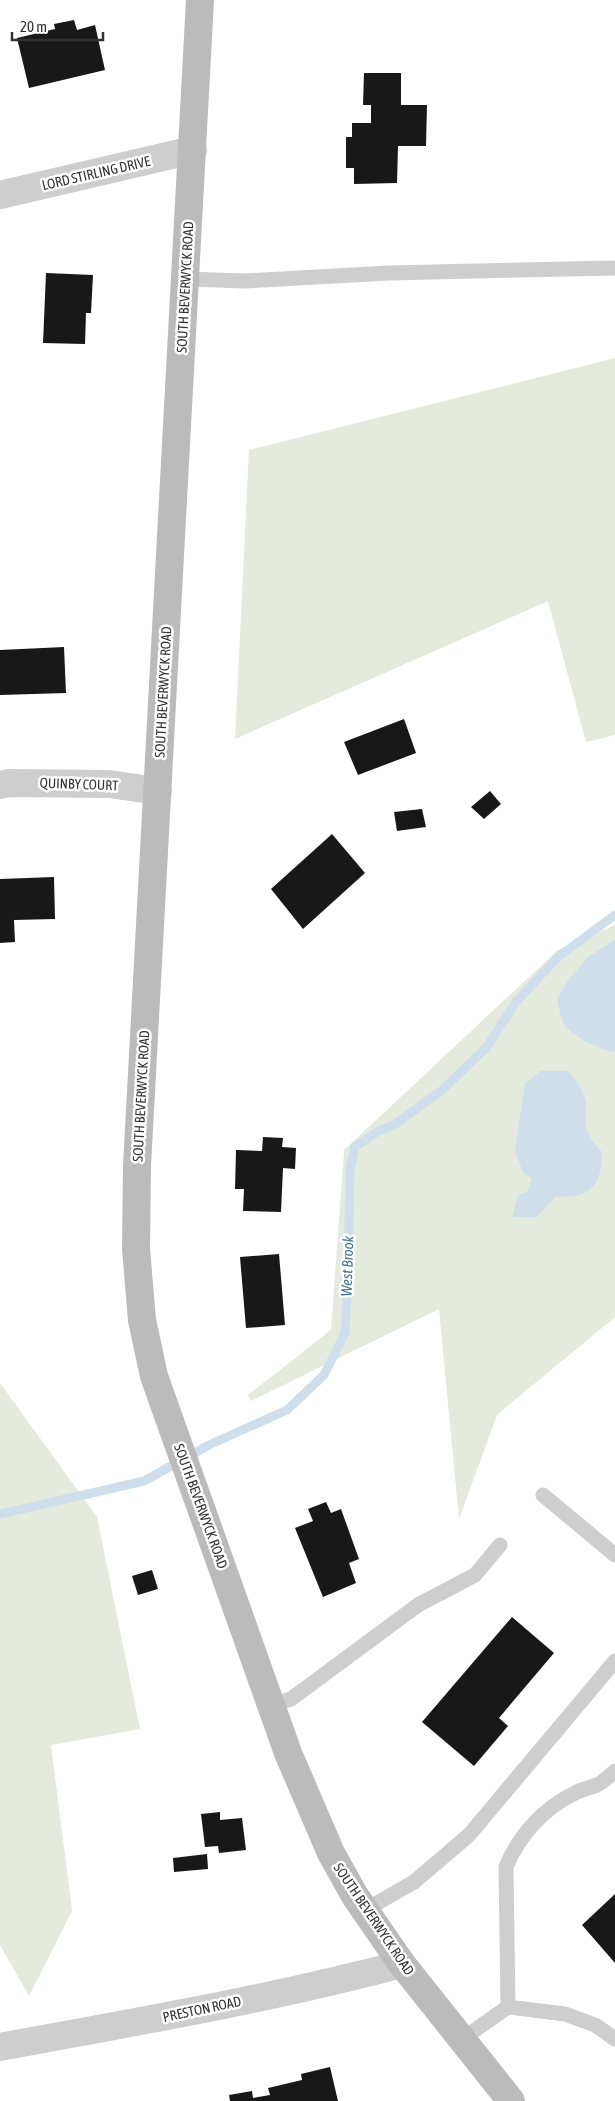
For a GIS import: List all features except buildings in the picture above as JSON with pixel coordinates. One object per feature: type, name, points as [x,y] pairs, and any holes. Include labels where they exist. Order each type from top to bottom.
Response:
[{"type":"main road","name":"SOUTH BEVERWYCK ROAD","points":[[200,0],[137,1166],[136,1248],[142,1320],[154,1376],[188,1472],[288,1753],[331,1853],[365,1910],[402,1964],[511,2101]]},
{"type":"street","name":"LORD STIRLING DRIVE","points":[[0,196],[193,150]]},
{"type":"street","name":"QUINBY COURT","points":[[0,785],[10,783],[109,784],[158,791]]},
{"type":"street","name":"PRESTON ROAD","points":[[0,2047],[161,2018],[341,1981],[402,1964]]},
{"type":"lane","points":[[186,279],[245,281],[388,273],[615,268]]},
{"type":"lane","points":[[543,1495],[612,1552]]},
{"type":"lane","points":[[271,1705],[292,1699],[418,1605],[476,1575],[500,1546]]},
{"type":"lane","points":[[365,1910],[414,1882],[469,1835],[615,1661]]},
{"type":"lane","points":[[508,2007],[506,1867],[514,1848],[542,1815],[556,1804],[576,1792],[599,1785],[615,1771]]},
{"type":"lane","points":[[461,2040],[508,2007],[565,2014],[595,2025],[615,2039]]},
{"type":"shaded area","points":[[615,358],[615,735],[586,742],[548,601],[235,739],[249,450]]},
{"type":"shaded area","points":[[615,925],[615,1317],[497,1415],[459,1519],[439,1309],[251,1401],[248,1395],[331,1330],[344,1150],[558,950]]},
{"type":"shaded area","points":[[0,1383],[97,1517],[140,1729],[51,1745],[72,1911],[29,1996],[0,1945]]},
{"type":"water","points":[[615,940],[615,1052],[586,1042],[566,1028],[557,999],[569,979],[588,957]]},
{"type":"water","points":[[540,1071],[568,1071],[578,1083],[586,1100],[586,1129],[593,1142],[602,1152],[600,1172],[595,1184],[586,1192],[576,1196],[555,1197],[537,1217],[512,1217],[518,1195],[527,1192],[532,1179],[523,1172],[515,1151],[525,1084]]},
{"type":"waterway","name":"West Brook","points":[[0,1514],[144,1481],[209,1445],[287,1410],[324,1375],[345,1333],[350,1169],[355,1147],[377,1132],[395,1124],[441,1091],[486,1048],[516,1002],[558,957],[615,915]]}]
